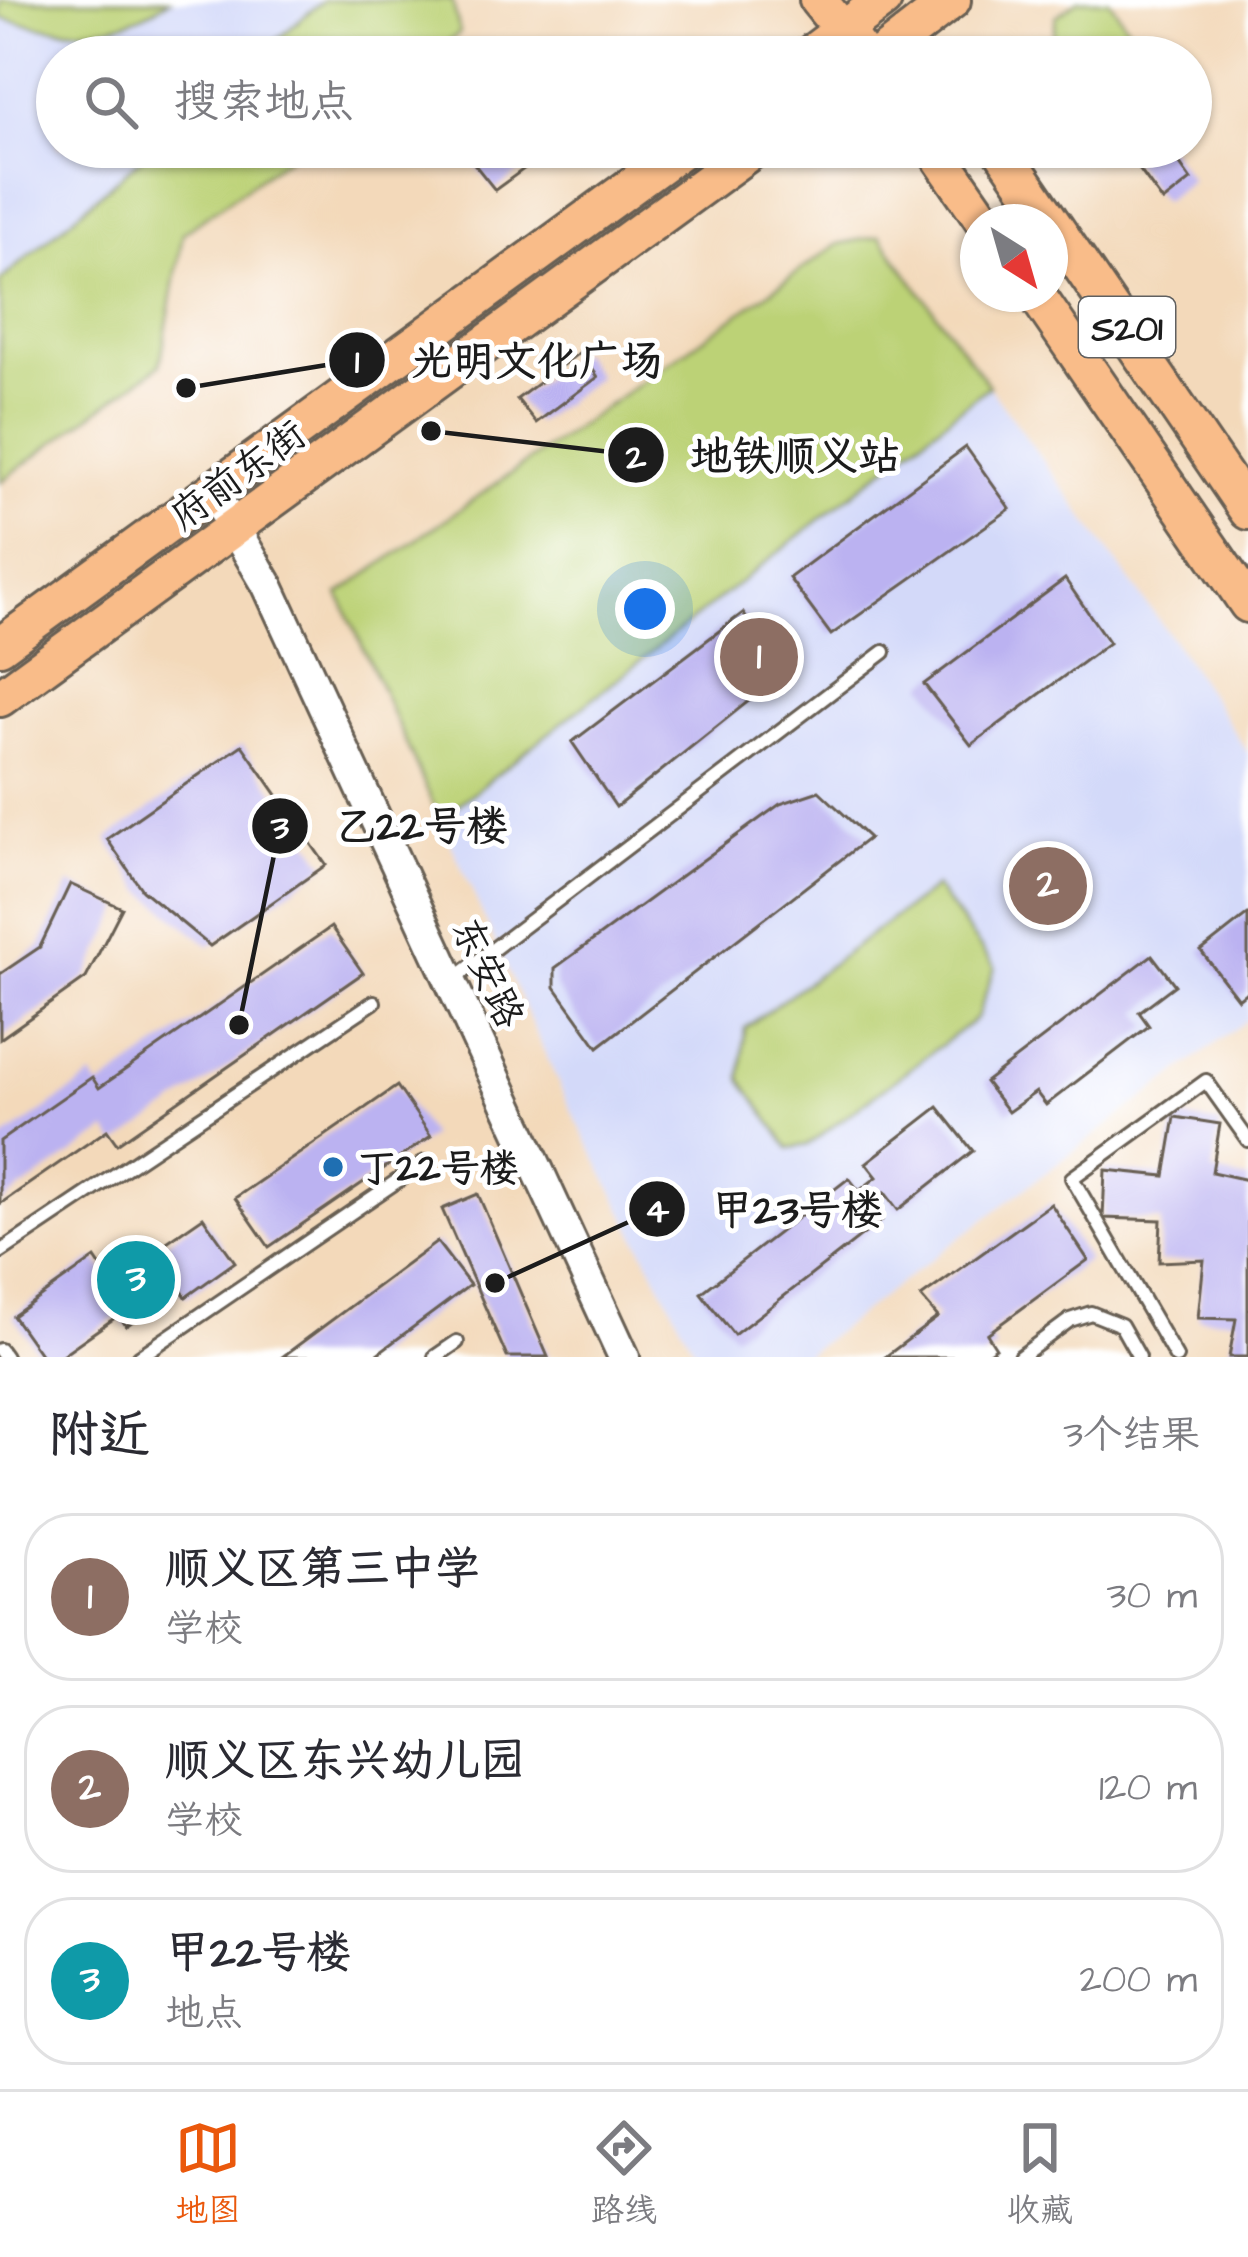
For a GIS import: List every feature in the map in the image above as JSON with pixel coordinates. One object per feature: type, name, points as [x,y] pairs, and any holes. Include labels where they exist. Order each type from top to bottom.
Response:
[{"type":"main road","points":[[818,0],[847,36]]},
{"type":"main road","points":[[859,36],[883,0]]},
{"type":"main road","points":[[919,28],[952,0]]},
{"type":"main road","name":"府前东街","points":[[0,646],[656,168]]},
{"type":"main road","name":"府前东街","points":[[0,698],[727,168]]},
{"type":"main road","points":[[948,168],[973,204]]},
{"type":"main road","name":"S201","points":[[1014,168],[1248,511]]},
{"type":"main road","name":"S201","points":[[1048,312],[1248,604]]},
{"type":"street","name":"东安路","points":[[214,494],[268,586],[624,1357]]},
{"type":"lane","points":[[450,982],[884,652]]},
{"type":"lane","points":[[0,1252],[374,1002]]},
{"type":"lane","points":[[1176,1357],[1072,1178],[1206,1081],[1248,1140]]},
{"type":"lane","points":[[139,1357],[425,1162]]},
{"type":"lane","points":[[1021,1357],[1070,1320],[1091,1312],[1121,1325],[1139,1357]]},
{"type":"lane","points":[[435,1357],[457,1342]]},
{"type":"shaded area","points":[[0,0],[323,0],[281,36],[36,36],[36,168],[130,168],[0,281]]},
{"type":"shaded area","points":[[880,236],[1173,640],[1248,753],[1248,1019],[803,1357],[698,1357],[565,1098],[339,594],[838,244]]},
{"type":"green space","points":[[0,0],[170,0],[108,27],[67,29],[0,18]]},
{"type":"green space","points":[[323,0],[452,0],[460,33],[456,36],[281,36]]},
{"type":"green space","points":[[1079,0],[1109,0],[1134,36],[1053,36],[1056,16]]},
{"type":"green space","points":[[130,168],[273,168],[183,233],[160,365],[0,482],[0,281]]},
{"type":"green space","points":[[880,236],[989,386],[440,819],[339,594],[838,244]]},
{"type":"green space","points":[[935,887],[995,967],[977,1018],[808,1145],[789,1148],[741,1079],[745,1028]]},
{"type":"building","points":[[477,168],[525,168],[495,190]]},
{"type":"building","points":[[1138,168],[1183,168],[1191,180],[1163,202]]},
{"type":"building","points":[[580,352],[598,377],[536,423],[517,399]]},
{"type":"building","points":[[966,447],[1010,509],[831,635],[789,578]]},
{"type":"building","points":[[1065,579],[1109,643],[971,745],[924,684]]},
{"type":"building","points":[[743,613],[785,672],[616,807],[572,742]]},
{"type":"building","points":[[242,745],[326,865],[210,946],[142,890],[107,839]]},
{"type":"building","points":[[819,791],[869,838],[598,1047],[555,987],[555,968],[780,804]]},
{"type":"building","points":[[70,884],[122,908],[86,978],[0,1039],[0,974],[40,947]]},
{"type":"building","points":[[1248,914],[1248,991],[1238,999],[1201,951]]},
{"type":"building","points":[[331,927],[363,973],[117,1144],[107,1130],[0,1204],[0,1141],[92,1077],[99,1088]]},
{"type":"building","points":[[1152,955],[1175,985],[1139,1012],[1149,1026],[1046,1105],[1036,1092],[1008,1112],[985,1082]]},
{"type":"building","name":"丁22号楼","points":[[397,1086],[431,1136],[269,1247],[235,1198]]},
{"type":"building","points":[[938,1107],[973,1151],[898,1210],[885,1193],[870,1205],[882,1220],[734,1335],[701,1293],[849,1178],[859,1191],[877,1177],[866,1163]]},
{"type":"building","points":[[1175,1117],[1220,1124],[1212,1172],[1248,1180],[1248,1357],[1229,1357],[1236,1319],[1198,1318],[1204,1260],[1159,1262],[1161,1220],[1103,1218],[1105,1170],[1165,1176]]},
{"type":"building","points":[[478,1194],[548,1357],[507,1357],[442,1209]]},
{"type":"building","points":[[1051,1204],[1088,1260],[987,1334],[996,1348],[983,1357],[885,1357],[938,1317],[921,1297]]},
{"type":"building","points":[[203,1217],[235,1262],[186,1297],[180,1288],[126,1326],[119,1315],[59,1357],[42,1357],[13,1316],[95,1258],[105,1273],[145,1244],[151,1253]]},
{"type":"building","points":[[437,1242],[470,1285],[373,1357],[282,1357]]},
{"type":"place","name":"光明文化广场","points":[[186,388]]},
{"type":"place","name":"地铁顺义站","points":[[431,431]]},
{"type":"place","name":"顺义区第三中学","points":[[759,657]]},
{"type":"place","name":"顺义区东兴幼儿园","points":[[1048,886]]},
{"type":"place","name":"乙22号楼","points":[[239,1025]]},
{"type":"place","name":"丁22号楼","points":[[333,1167]]},
{"type":"place","name":"甲22号楼","points":[[136,1280]]},
{"type":"place","name":"甲23号楼","points":[[495,1283]]}]
